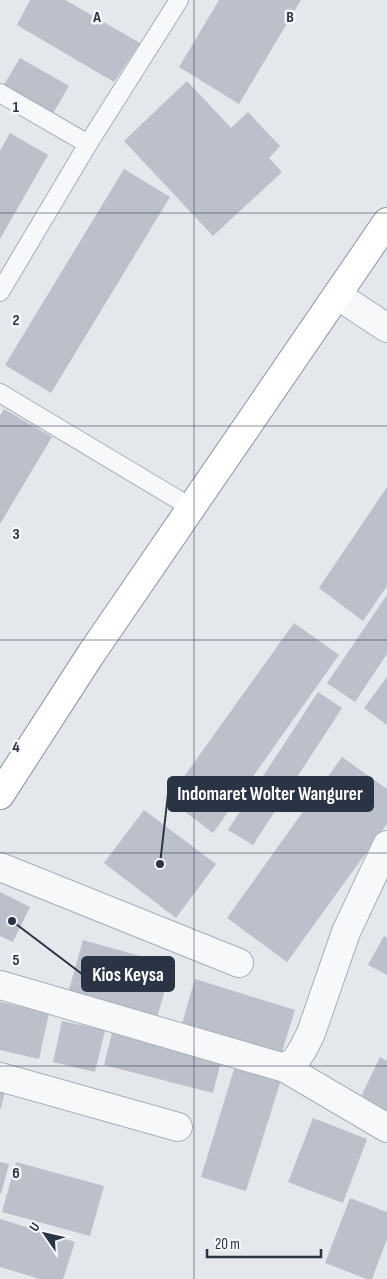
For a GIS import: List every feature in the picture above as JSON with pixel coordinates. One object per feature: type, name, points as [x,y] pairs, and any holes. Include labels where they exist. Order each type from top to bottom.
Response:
[{"type":"highway","points":[[0,795],[91,654],[387,222]]},
{"type":"street","points":[[337,295],[387,328]]},
{"type":"street","points":[[285,1068],[296,1060],[311,1033],[346,932],[387,845]]},
{"type":"street","points":[[0,867],[239,963]]},
{"type":"street","points":[[0,985],[285,1068],[387,1128]]},
{"type":"street","points":[[0,1077],[178,1127]]},
{"type":"lane","points":[[0,292],[88,144],[180,0]]},
{"type":"lane","points":[[0,93],[88,144]]},
{"type":"lane","points":[[0,392],[192,508]]},
{"type":"building","points":[[30,0],[65,0],[140,43],[114,82],[17,25]]},
{"type":"building","points":[[219,0],[301,0],[239,104],[179,67]]},
{"type":"building","points":[[20,58],[69,86],[52,115],[2,88]]},
{"type":"building","points":[[187,81],[231,128],[248,112],[280,146],[269,158],[282,172],[213,236],[124,141]]},
{"type":"building","points":[[10,133],[48,155],[0,239],[0,151]]},
{"type":"building","points":[[124,169],[170,197],[51,393],[5,365]]},
{"type":"building","points":[[4,409],[52,437],[0,524],[0,416]]},
{"type":"building","points":[[387,487],[387,586],[363,621],[319,588]]},
{"type":"building","points":[[387,595],[387,654],[355,702],[327,683]]},
{"type":"building","points":[[294,623],[339,655],[213,833],[168,799]]},
{"type":"building","points":[[387,677],[387,725],[364,708]]},
{"type":"building","points":[[318,692],[342,708],[253,845],[228,830]]},
{"type":"building","points":[[342,757],[387,789],[387,824],[287,962],[227,918]]},
{"type":"building","points":[[144,810],[216,864],[176,918],[104,863]]},
{"type":"building","points":[[0,892],[30,907],[13,942],[0,936]]},
{"type":"building","points":[[384,936],[387,938],[387,975],[368,965]]},
{"type":"building","points":[[83,940],[172,965],[155,1025],[66,1000]]},
{"type":"building","points":[[195,979],[295,1010],[280,1058],[181,1027]]},
{"type":"building","points":[[0,1002],[49,1013],[39,1059],[0,1050]]},
{"type":"building","points":[[62,1021],[105,1030],[95,1072],[53,1062]]},
{"type":"building","points":[[112,1033],[221,1061],[213,1093],[104,1065]]},
{"type":"building","points":[[380,1057],[387,1061],[387,1112],[360,1099]]},
{"type":"building","points":[[235,1066],[281,1080],[246,1191],[201,1177]]},
{"type":"building","points":[[0,1082],[7,1083],[1,1108],[0,1108]]},
{"type":"building","points":[[313,1118],[367,1139],[343,1203],[288,1182]]},
{"type":"building","points":[[0,1162],[9,1164],[1,1194],[0,1193]]},
{"type":"building","points":[[16,1162],[104,1186],[90,1236],[2,1212]]},
{"type":"building","points":[[350,1198],[387,1212],[387,1239],[372,1279],[367,1279],[325,1263]]},
{"type":"building","points":[[0,1219],[75,1242],[63,1279],[40,1279],[0,1267]]},
{"type":"place","name":"Indomaret Wolter Wangurer","points":[[160,864]]},
{"type":"place","name":"Kios Keysa","points":[[12,921]]}]
